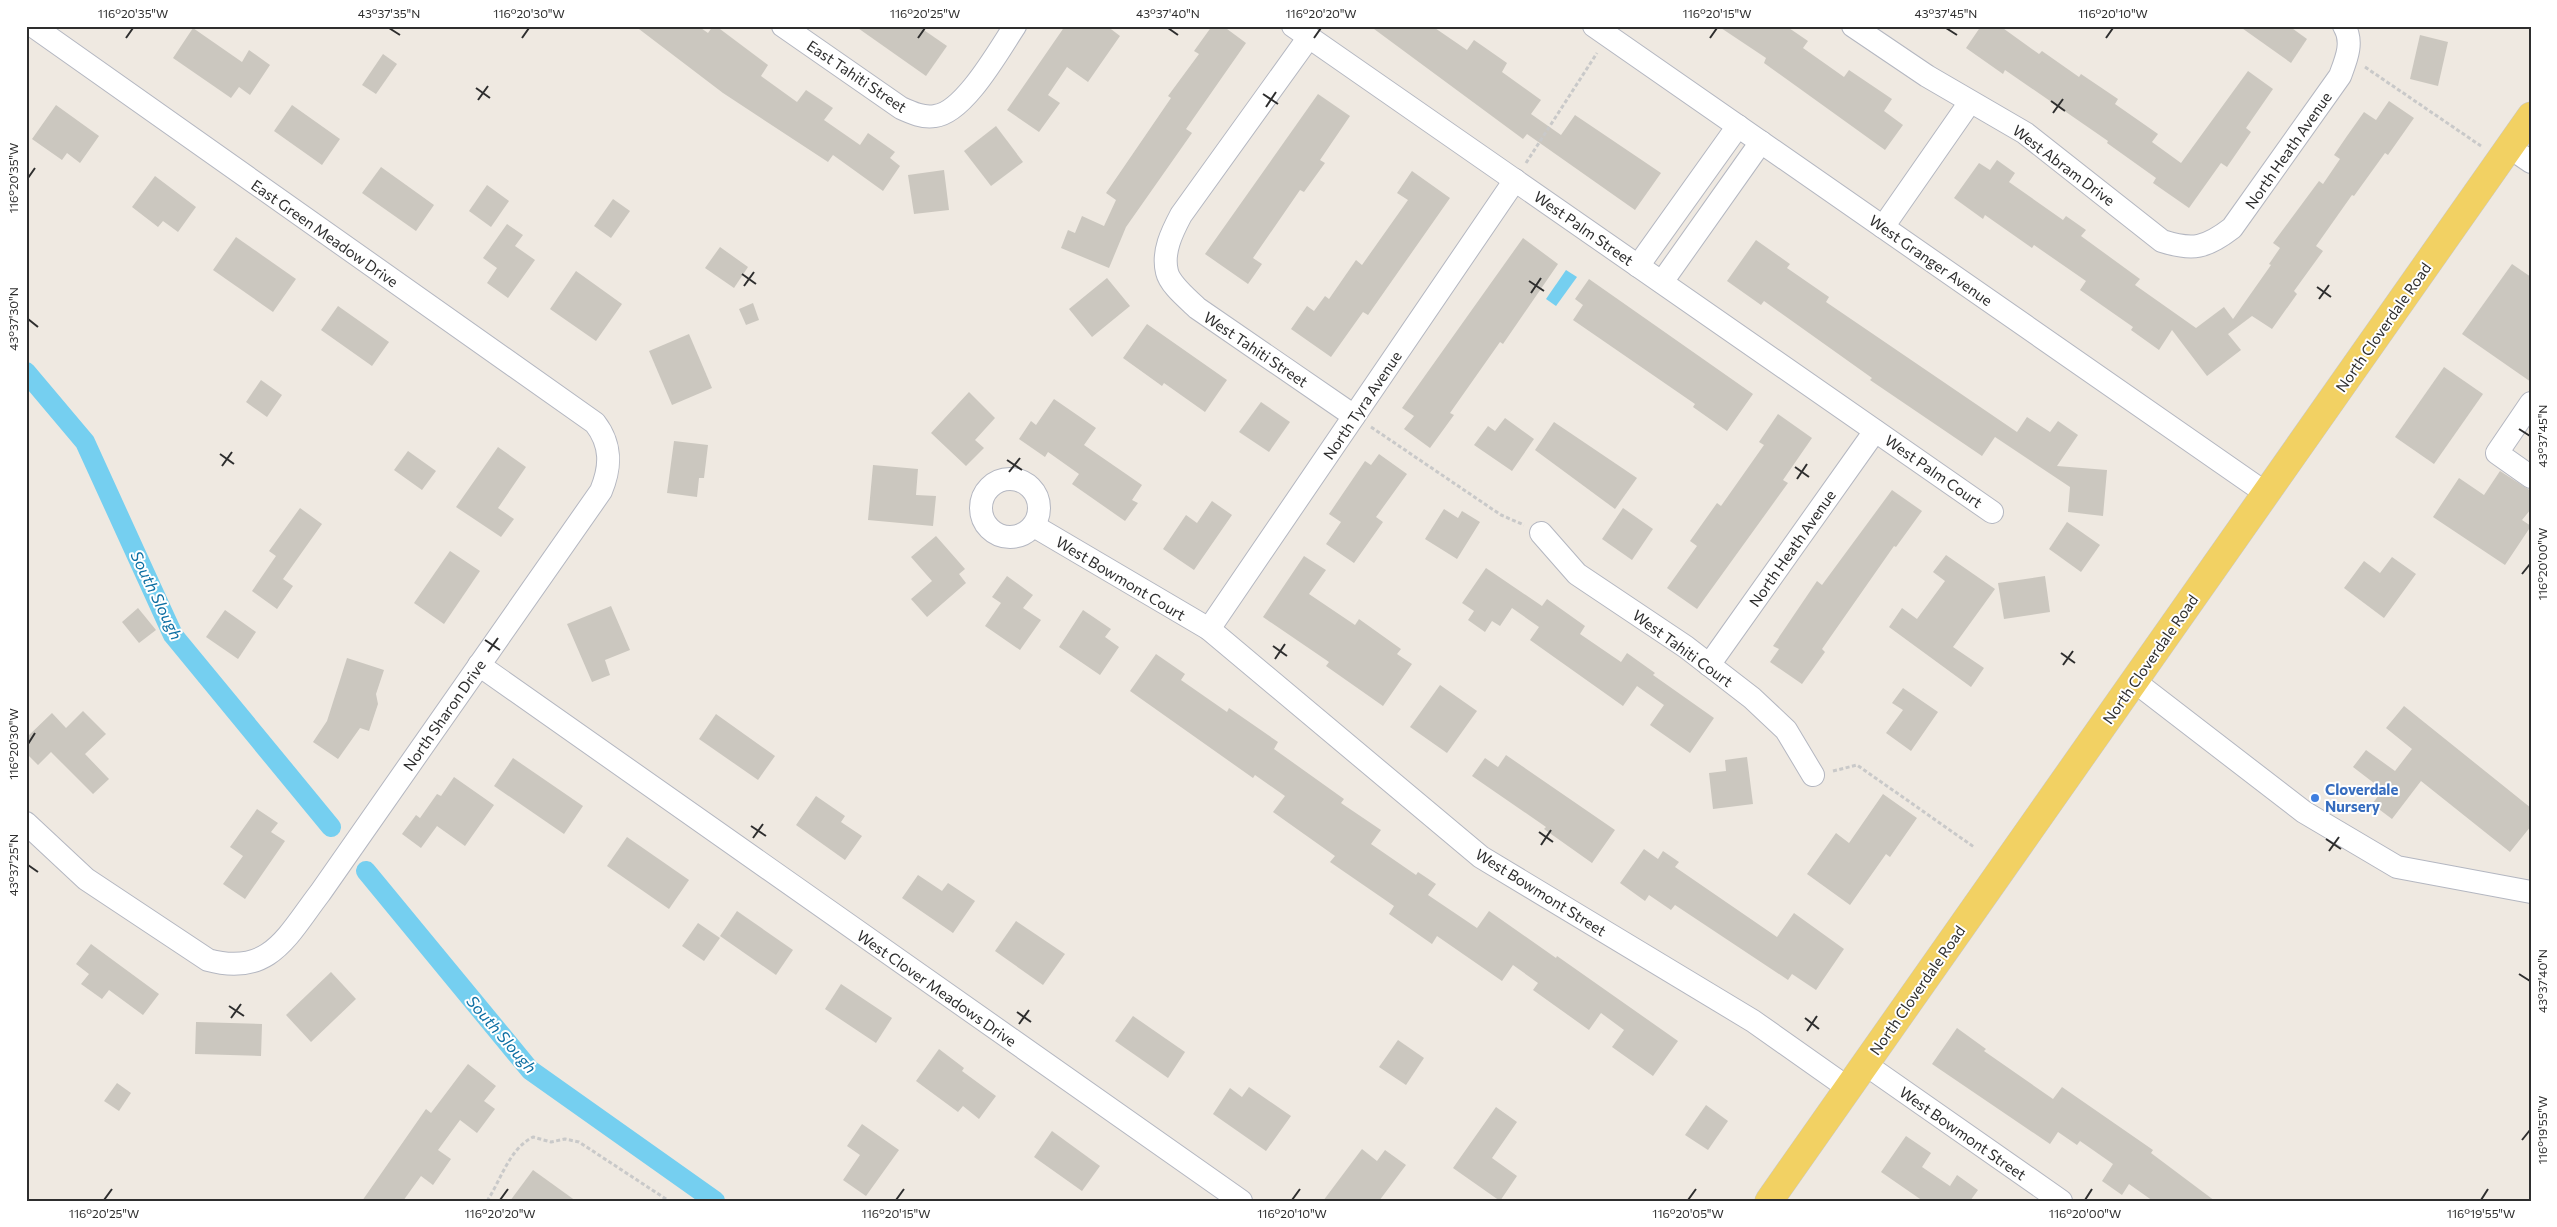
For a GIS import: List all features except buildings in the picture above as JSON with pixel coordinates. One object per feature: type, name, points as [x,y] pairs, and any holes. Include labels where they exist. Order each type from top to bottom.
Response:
[{"type":"main road","name":"North Cloverdale Road","points":[[1769,1201],[2531,116]]},
{"type":"street","name":"East Green Meadow Drive","points":[[33,26],[595,423],[604,434],[608,446]]},
{"type":"street","name":"East Tahiti Street","points":[[783,26],[901,108],[915,114],[935,117],[960,103],[1015,26]]},
{"type":"street","name":"West Abram Drive","points":[[1853,26],[1970,102],[2025,133],[2162,241],[2181,247],[2200,247]]},
{"type":"street","name":"West Granger Avenue","points":[[1606,29],[1738,126],[2267,494]]},
{"type":"street","name":"West Palm Street","points":[[1301,32],[1875,431]]},
{"type":"street","name":"West Tahiti Street","points":[[1301,32],[1181,216],[1168,245],[1167,272],[1178,289],[1197,308],[1354,416]]},
{"type":"street","name":"North Heath Avenue","points":[[2200,247],[2217,240],[2232,228],[2340,76],[2347,39]]},
{"type":"street","points":[[1883,227],[1970,102]]},
{"type":"street","points":[[1638,266],[1738,126]]},
{"type":"street","points":[[1662,282],[1761,142]]},
{"type":"street","points":[[2505,154],[2531,162]]},
{"type":"street","name":"North Tyra Avenue","points":[[1209,629],[1515,180]]},
{"type":"street","points":[[2531,403],[2497,453],[2531,477]]},
{"type":"street","name":"North Heath Avenue","points":[[1709,665],[1875,431]]},
{"type":"street","name":"West Palm Court","points":[[1875,431],[1992,512]]},
{"type":"street","name":"North Sharon Drive","points":[[26,823],[86,879],[208,960],[228,966],[248,964],[267,956],[281,943],[320,893],[601,491],[608,474],[608,446]]},
{"type":"street","name":"West Bowmont Court","points":[[1034,526],[1209,629]]},
{"type":"street","name":"West Tahiti Court","points":[[1541,533],[1577,574],[1709,665],[1752,698],[1786,730],[1813,775]]},
{"type":"street","name":"West Bowmont Street","points":[[1209,629],[1481,857],[1753,1021],[1848,1088]]},
{"type":"street","name":"West Clover Meadows Drive","points":[[479,665],[1241,1201]]},
{"type":"street","points":[[2134,681],[2304,812],[2397,867],[2531,892]]},
{"type":"street","name":"West Bowmont Street","points":[[1865,1064],[2061,1201]]},
{"type":"path","points":[[1515,180],[1606,29]]},
{"type":"path","points":[[2347,39],[2505,154]]},
{"type":"path","points":[[1354,416],[1502,515],[1541,533]]},
{"type":"path","points":[[1813,775],[1857,766],[1974,847]]},
{"type":"path","points":[[488,1201],[510,1160],[533,1138],[551,1142],[565,1139],[578,1142],[669,1201]]},
{"type":"water","points":[[1566,270],[1577,277],[1556,306],[1546,299]]},
{"type":"waterway","name":"South Slough","points":[[26,372],[85,442],[173,635],[331,827]]},
{"type":"waterway","name":"South Slough","points":[[366,871],[530,1070],[715,1201]]},
{"type":"place","name":"Cloverdale Nursery","points":[[2315,798]]}]
